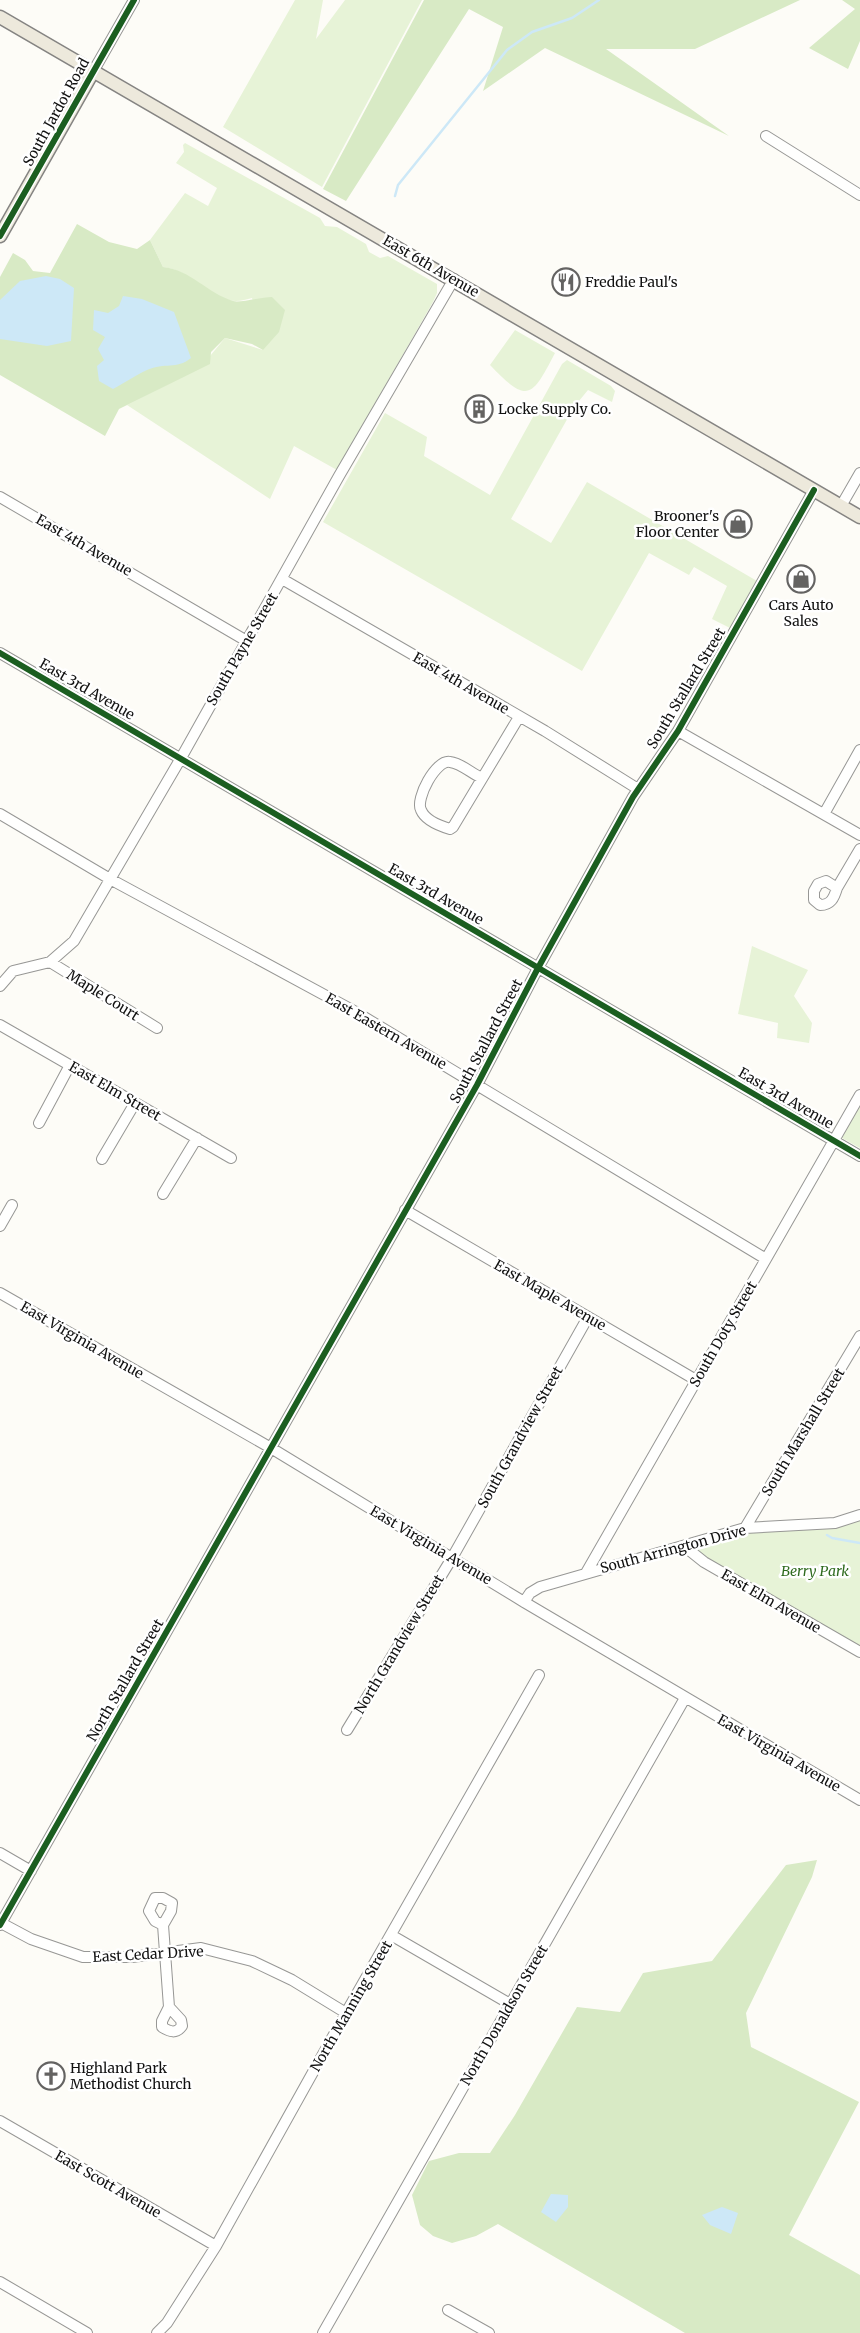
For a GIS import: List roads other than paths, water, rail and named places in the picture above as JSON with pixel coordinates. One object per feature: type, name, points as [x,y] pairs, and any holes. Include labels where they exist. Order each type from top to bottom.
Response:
[{"type":"main road","name":"East 6th Avenue","points":[[0,17],[454,279],[860,517]]},
{"type":"main road","name":"South Jardot Road","points":[[0,236],[94,70]]},
{"type":"street","name":"South Jardot Road","points":[[94,70],[134,0]]},
{"type":"street","points":[[766,136],[860,195]]},
{"type":"street","name":"South Payne Street","points":[[0,986],[13,971],[50,962],[74,941],[181,758],[245,640],[454,279]]},
{"type":"street","points":[[842,506],[860,474]]},
{"type":"street","name":"South Stallard Street","points":[[271,1448],[477,1085],[538,968],[638,789],[678,731],[814,490]]},
{"type":"street","name":"East 4th Avenue","points":[[0,496],[245,640]]},
{"type":"street","name":"East 4th Avenue","points":[[282,579],[519,717],[638,789]]},
{"type":"street","name":"East 3rd Avenue","points":[[0,653],[860,1156]]},
{"type":"street","points":[[482,778],[450,762],[444,762],[437,766],[421,797],[419,804],[421,811],[428,819],[450,828],[482,778],[519,717]]},
{"type":"street","points":[[678,731],[860,835]]},
{"type":"street","points":[[824,814],[860,750]]},
{"type":"street","name":"East Eastern Avenue","points":[[0,814],[110,879],[354,1011],[766,1259]]},
{"type":"street","points":[[837,888],[860,849]]},
{"type":"street","name":"Maple Court","points":[[50,962],[157,1028]]},
{"type":"street","name":"East Elm Street","points":[[0,1025],[231,1158]]},
{"type":"street","points":[[39,1122],[70,1066]]},
{"type":"street","name":"South Doty Street","points":[[586,1573],[860,1095]]},
{"type":"street","points":[[102,1159],[135,1103]]},
{"type":"street","points":[[163,1194],[197,1138]]},
{"type":"street","points":[[0,1226],[12,1206]]},
{"type":"street","name":"East Maple Avenue","points":[[405,1210],[696,1380]]},
{"type":"street","name":"East Virginia Avenue","points":[[0,1294],[271,1448],[524,1602],[860,1800]]},
{"type":"street","name":"South Grandview Street","points":[[452,1558],[588,1316]]},
{"type":"street","name":"South Marshall Street","points":[[745,1528],[860,1336]]},
{"type":"street","name":"North Stallard Street","points":[[0,1924],[271,1448]]},
{"type":"street","name":"South Arrington Drive","points":[[524,1602],[530,1593],[540,1587],[745,1528],[835,1523],[860,1515]]},
{"type":"street","name":"East Elm Avenue","points":[[684,1546],[704,1562],[860,1652]]},
{"type":"street","name":"North Grandview Street","points":[[347,1730],[452,1558]]},
{"type":"street","name":"North Manning Street","points":[[157,2333],[167,2323],[216,2246],[346,2013],[539,1675]]},
{"type":"street","name":"North Donaldson Street","points":[[323,2333],[685,1698]]},
{"type":"street","points":[[0,1853],[31,1871]]},
{"type":"street","name":"East Cedar Drive","points":[[0,1924],[31,1938],[83,1957],[132,1957],[200,1948],[252,1961],[292,1980],[346,2013]]},
{"type":"street","points":[[163,1925],[169,2007]]},
{"type":"street","points":[[391,1934],[510,2004]]},
{"type":"street","name":"East Scott Avenue","points":[[0,2121],[216,2246]]},
{"type":"street","points":[[0,2282],[87,2333]]},
{"type":"street","points":[[448,2310],[489,2333]]},
{"type":"water","points":[[46,276],[60,279],[74,288],[71,341],[47,346],[0,339],[0,300],[20,281]]},
{"type":"water","points":[[123,296],[142,299],[174,312],[191,358],[180,364],[159,366],[147,370],[113,389],[99,381],[97,366],[104,360],[98,349],[105,337],[93,330],[94,310],[108,313],[119,306]]},
{"type":"water","points":[[551,2194],[568,2195],[568,2207],[556,2222],[541,2212]]},
{"type":"water","points":[[722,2207],[738,2213],[731,2234],[710,2225],[702,2215]]},
{"type":"waterway","points":[[395,196],[398,185],[507,50],[532,32],[572,18],[599,0]]},
{"type":"waterway","points":[[827,1535],[832,1538],[860,1543]]},
{"type":"place","name":"Freddie Paul's","points":[[566,282]]},
{"type":"place","name":"Locke Supply Co.","points":[[479,409]]},
{"type":"place","name":"Brooner's Floor Center","points":[[738,524]]},
{"type":"place","name":"Cars Auto Sales","points":[[801,579]]},
{"type":"place","name":"Highland Park Methodist Church","points":[[51,2076]]},
{"type":"park label","name":"Berry Park","points":[[815,1571]]}]
